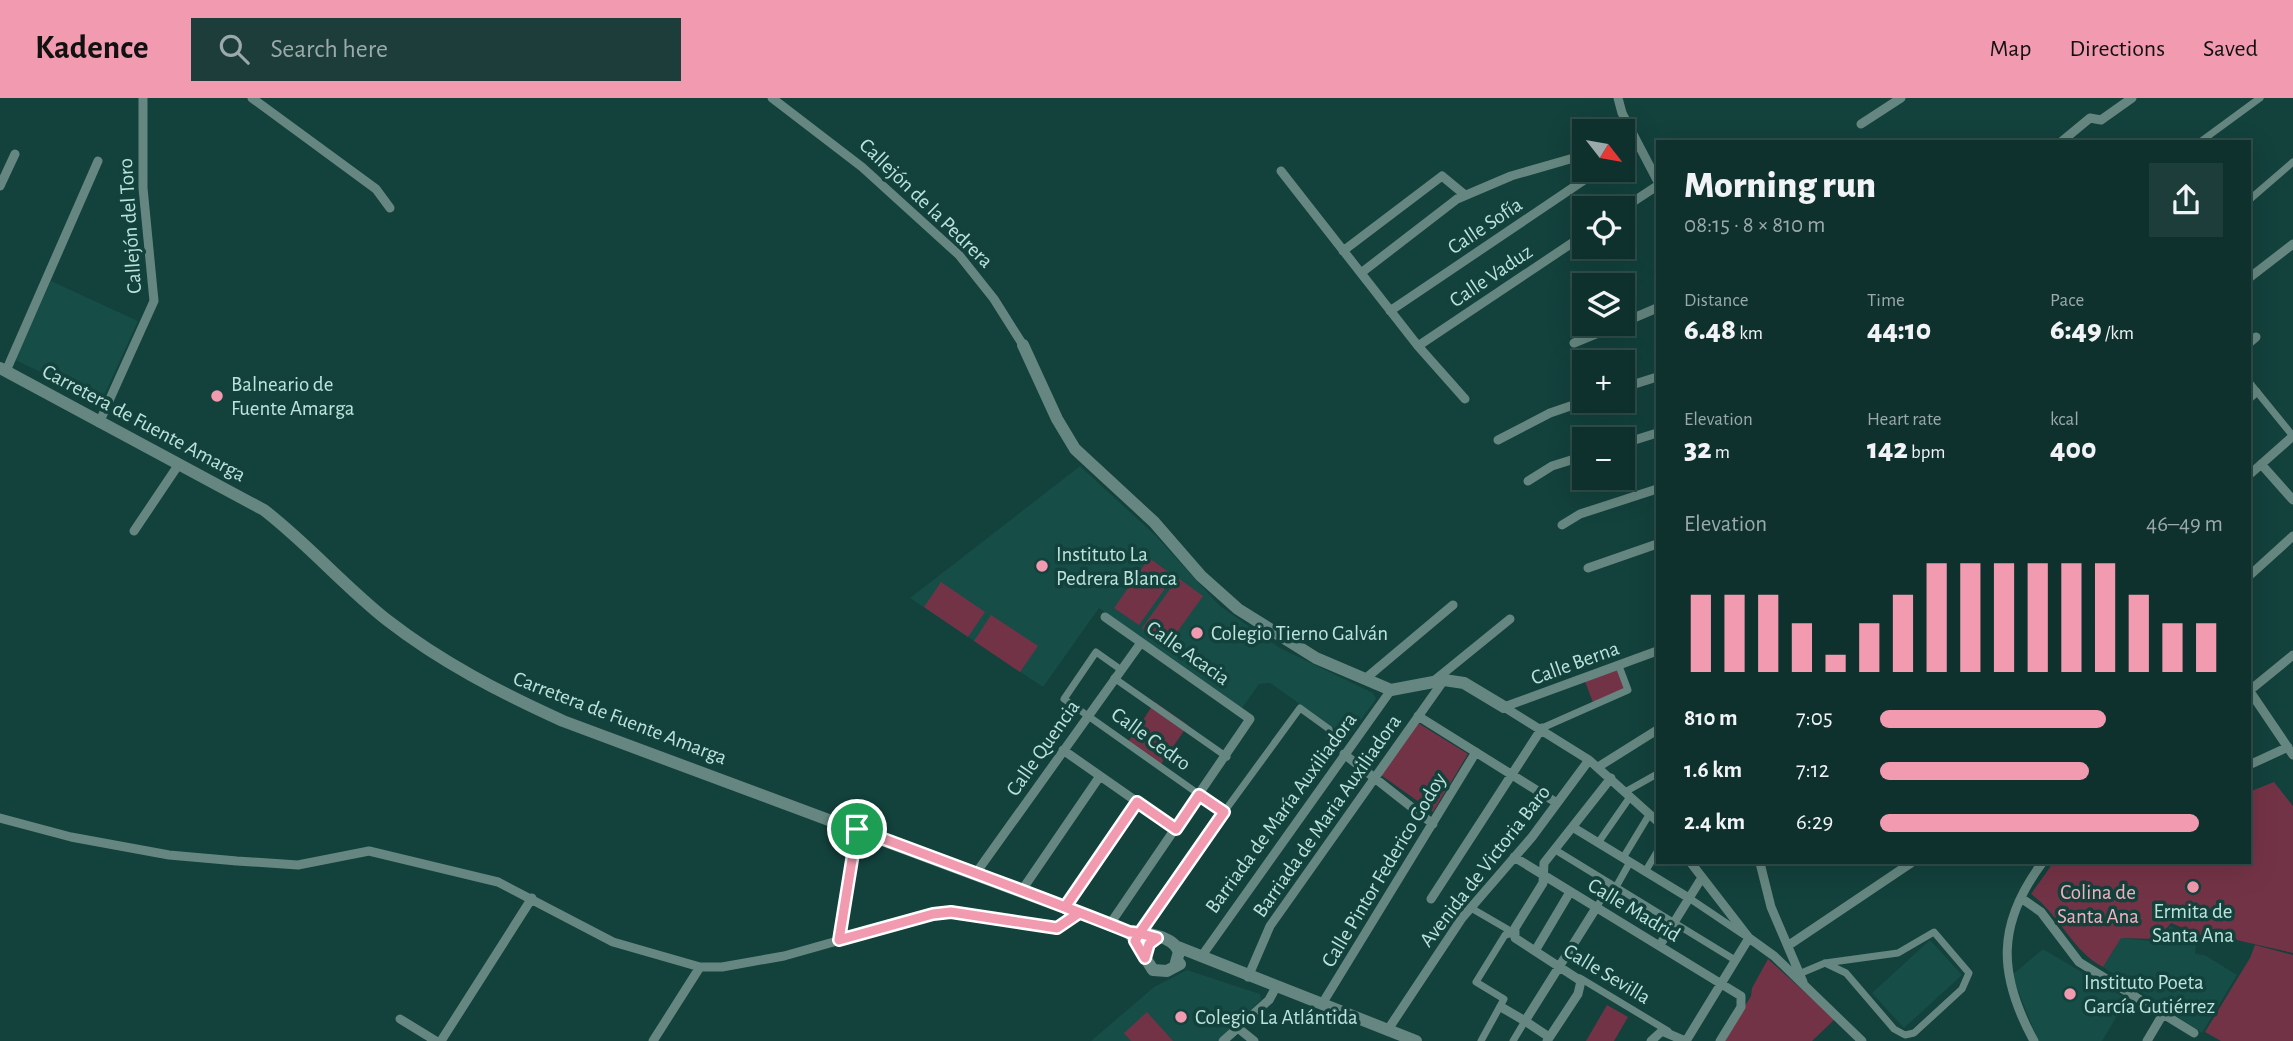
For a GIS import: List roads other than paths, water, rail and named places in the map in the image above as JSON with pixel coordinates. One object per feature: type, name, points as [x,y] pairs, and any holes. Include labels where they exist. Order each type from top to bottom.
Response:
[{"type":"street","name":"Callejón del Toro","points":[[99,423],[154,301],[143,188],[143,98]]},
{"type":"street","points":[[252,98],[376,189],[390,208]]},
{"type":"street","name":"Callejón de la Pedrera","points":[[772,98],[862,167],[959,255],[994,299],[1023,345],[1056,419],[1075,449],[1154,522],[1201,576],[1264,627],[1316,658],[1391,690]]},
{"type":"street","points":[[1618,98],[1623,119]]},
{"type":"street","points":[[1861,124],[1901,98]]},
{"type":"street","points":[[2063,140],[2090,118],[2101,120],[2132,98]]},
{"type":"street","points":[[2203,140],[2260,98]]},
{"type":"street","points":[[0,186],[15,155]]},
{"type":"street","points":[[1635,156],[1656,179]]},
{"type":"street","points":[[1361,273],[1465,195],[1511,176],[1572,158]]},
{"type":"street","points":[[3,369],[98,161]]},
{"type":"street","points":[[2251,198],[2293,162]]},
{"type":"street","points":[[1281,171],[1418,346],[1465,399]]},
{"type":"street","points":[[1343,251],[1442,176],[1465,195]]},
{"type":"street","name":"Calle Sofía","points":[[1391,311],[1581,182]]},
{"type":"street","points":[[1635,200],[1656,187]]},
{"type":"street","name":"Calle Vaduz","points":[[1418,346],[1572,243]]},
{"type":"street","points":[[2251,276],[2293,244]]},
{"type":"street","points":[[1635,317],[1656,308]]},
{"type":"street","points":[[1574,343],[1590,336]]},
{"type":"street","name":"Carretera de Fuente Amarga","points":[[3,369],[264,510],[303,541],[388,621],[500,692],[574,725],[1022,890],[1134,936],[1157,938]]},
{"type":"street","points":[[1635,384],[1656,377]]},
{"type":"street","points":[[2251,473],[2293,436],[2253,395]]},
{"type":"street","points":[[1498,440],[1550,413],[1572,405]]},
{"type":"street","points":[[1635,440],[1656,433]]},
{"type":"street","points":[[1528,481],[1552,466],[1572,460]]},
{"type":"street","points":[[134,531],[178,464]]},
{"type":"street","points":[[2261,464],[2293,500]]},
{"type":"street","points":[[1562,525],[1580,514],[1656,489]]},
{"type":"street","points":[[2251,574],[2293,536]]},
{"type":"street","points":[[1588,568],[1656,544]]},
{"type":"street","points":[[1365,680],[1453,605]]},
{"type":"street","name":"Calle Acacia","points":[[1105,617],[1250,719],[1227,757]]},
{"type":"street","name":"Barriada de Maria Auxiliadora","points":[[1248,977],[1270,926],[1418,716],[1438,682],[1510,619]]},
{"type":"street","name":"Calle Quencia","points":[[976,873],[1140,644]]},
{"type":"street","name":"Calle Berna","points":[[1504,707],[1656,651]]},
{"type":"street","name":"Calle Cedro","points":[[1120,669],[1096,652],[1064,699],[1199,795],[1227,811]]},
{"type":"street","points":[[2251,689],[2293,655]]},
{"type":"street","points":[[1431,899],[1514,775],[1542,728],[1628,690],[1619,666]]},
{"type":"street","points":[[1110,924],[1227,757],[1114,678]]},
{"type":"street","points":[[1391,690],[1438,682],[1464,683],[1542,728],[1590,760],[1653,818],[1513,1041]]},
{"type":"street","name":"Barriada de María Auxiliadora","points":[[1203,959],[1391,690]]},
{"type":"street","points":[[2251,764],[2291,751],[2253,702]]},
{"type":"street","points":[[1203,959],[1175,966],[1167,971],[1157,971],[1149,966],[1134,936],[1300,708],[1329,729],[1329,737]]},
{"type":"street","points":[[1418,716],[1558,803]]},
{"type":"street","points":[[1598,766],[1656,731]]},
{"type":"street","points":[[1063,750],[1176,829]]},
{"type":"street","name":"Calle Pintor Federico Godoy","points":[[1322,1004],[1476,752]]},
{"type":"street","points":[[1344,754],[1433,824]]},
{"type":"street","name":"Avenida de Victoria Baro","points":[[1396,1036],[1471,908],[1590,760]]},
{"type":"street","points":[[1598,843],[1627,795],[1656,775]]},
{"type":"street","points":[[1022,890],[1100,776]]},
{"type":"street","points":[[1514,933],[1540,890],[1544,863],[1557,850],[1611,778]]},
{"type":"street","points":[[1065,907],[1137,802]]},
{"type":"street","points":[[0,818],[71,837],[157,853],[237,861],[298,865],[369,851],[498,882],[613,942],[700,967],[722,967],[784,956],[942,913],[1057,928],[1079,913]]},
{"type":"street","points":[[1574,828],[1689,898],[1774,956],[1856,1039]]},
{"type":"street","points":[[839,940],[857,829]]},
{"type":"street","points":[[1557,850],[1735,960]]},
{"type":"street","points":[[1645,872],[1656,854]]},
{"type":"street","name":"Calle Madrid","points":[[1514,857],[1737,992],[1743,1001],[1741,1007],[1720,1041]]},
{"type":"street","points":[[1692,864],[1749,938]]},
{"type":"street","points":[[1760,864],[1772,907],[1806,990]]},
{"type":"street","points":[[1789,944],[1910,864]]},
{"type":"street","points":[[2034,1041],[2016,1007],[2007,974],[2007,933],[2021,898],[2041,864]]},
{"type":"street","points":[[1660,945],[1701,879]]},
{"type":"street","points":[[1535,951],[1570,892]]},
{"type":"street","points":[[400,1019],[439,1041],[532,898]]},
{"type":"street","points":[[2021,898],[2041,912],[2079,962],[2194,1033]]},
{"type":"street","points":[[1471,908],[1514,933]]},
{"type":"street","points":[[1800,974],[1825,963],[1898,953],[1934,932],[1969,973],[1962,989],[1914,1033],[1905,1035],[1894,1029],[1846,973],[1825,963]]},
{"type":"street","points":[[1481,1041],[1504,999],[1476,982],[1505,935],[1514,933]]},
{"type":"street","name":"Calle Sevilla","points":[[1514,933],[1516,938],[1535,951],[1685,1041]]},
{"type":"street","points":[[1145,958],[1149,944],[1157,938],[1171,940],[1178,947],[1203,959],[1322,1004],[1396,1036],[1416,1041]]},
{"type":"street","points":[[1685,1041],[1749,938]]},
{"type":"street","points":[[1175,966],[1179,957],[1178,947]]},
{"type":"street","points":[[653,1041],[700,967]]},
{"type":"street","points":[[1501,1007],[1525,1021],[1548,1040],[1581,989],[1579,977]]},
{"type":"street","points":[[1223,1041],[1269,1000],[1276,987]]},
{"type":"street","points":[[2147,1041],[2163,1014]]},
{"type":"street","points":[[1238,1028],[1254,1041]]},
{"type":"street","points":[[1651,1041],[1658,1032],[1668,1031]]},
{"type":"place","name":"Balneario de Fuente Amarga","points":[[217,396]]},
{"type":"place","name":"Instituto La Pedrera Blanca","points":[[1042,566]]},
{"type":"place","name":"Colegio Tierno Galván","points":[[1197,633]]},
{"type":"place","name":"Ermita de Santa Ana","points":[[2193,887]]},
{"type":"place","name":"Instituto Poeta García Gutiérrez","points":[[2070,994]]},
{"type":"place","name":"Colegio La Atlántida","points":[[1181,1017]]},
{"type":"park label","name":"Colina de Santa Ana","points":[[2098,904]]}]
